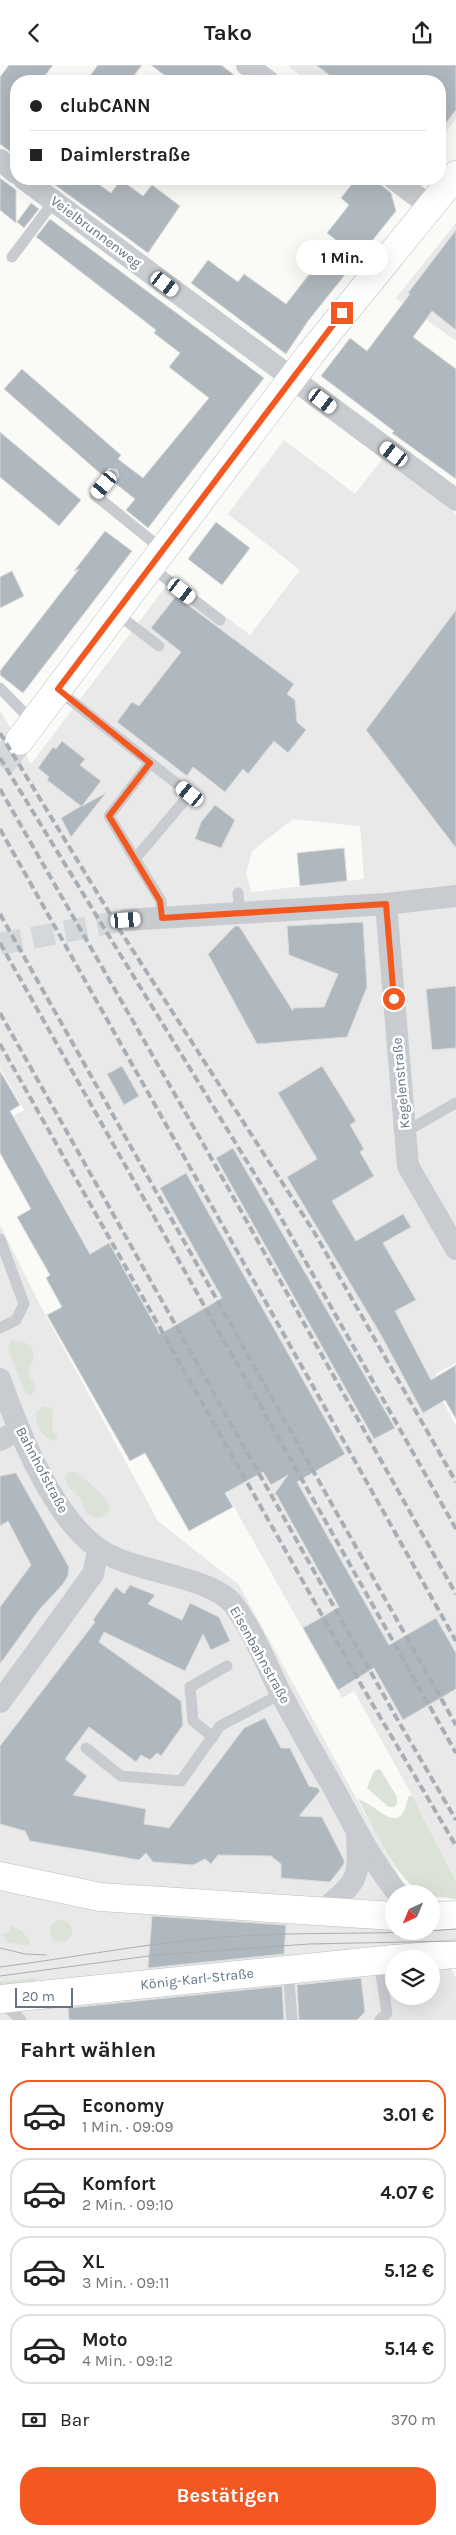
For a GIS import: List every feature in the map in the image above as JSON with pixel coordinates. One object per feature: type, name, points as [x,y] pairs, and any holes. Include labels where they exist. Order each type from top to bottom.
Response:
[{"type":"main road","points":[[26,732],[352,301],[456,175]]},
{"type":"main road","points":[[0,1876],[100,1897],[385,1914]]},
{"type":"main road","points":[[440,1916],[456,1915]]},
{"type":"main road","name":"König-Karl-Straße","points":[[440,1955],[456,1954]]},
{"type":"main road","name":"König-Karl-Straße","points":[[0,2000],[385,1959]]},
{"type":"street","points":[[0,160],[10,168]]},
{"type":"street","name":"Veielbrunnenweg","points":[[32,185],[456,500]]},
{"type":"street","points":[[402,185],[431,207]]},
{"type":"street","points":[[126,920],[162,918],[239,903],[386,904],[456,896]]},
{"type":"street","name":"Kegelenstraße","points":[[386,904],[408,1166],[456,1249]]},
{"type":"street","name":"Bahnhofstraße","points":[[0,1379],[20,1430],[57,1503],[71,1524],[98,1555]]},
{"type":"street","points":[[0,1440],[20,1430]]},
{"type":"street","points":[[0,1702],[93,1574],[98,1555]]},
{"type":"street","name":"Eisenbahnstraße","points":[[98,1555],[110,1556],[224,1595],[233,1603],[357,1831],[392,1885]]},
{"type":"street","name":"Eisenbahnstraße","points":[[322,1911],[353,1884],[358,1873],[357,1831]]},
{"type":"lane","points":[[12,257],[54,201]]},
{"type":"lane","points":[[112,475],[96,495],[157,559],[220,620]]},
{"type":"lane","points":[[116,613],[159,646]]},
{"type":"lane","points":[[0,688],[26,732]]},
{"type":"lane","points":[[58,689],[190,794],[135,859]]},
{"type":"lane","points":[[150,763],[109,816],[160,901],[162,918]]},
{"type":"lane","points":[[405,1132],[456,1103]]},
{"type":"lane","points":[[0,1239],[24,1304],[16,1320],[0,1328]]},
{"type":"lane","points":[[213,1737],[193,1721],[190,1687],[227,1666]]},
{"type":"lane","points":[[86,1748],[121,1776],[181,1781],[220,1726],[281,1694]]},
{"type":"lane","points":[[288,1969],[292,2020]]},
{"type":"lane","points":[[0,2000],[21,2020]]},
{"type":"lane","points":[[380,2020],[387,2013],[387,2005]]},
{"type":"shaded area","points":[[291,65],[456,65],[456,119],[446,132],[446,75],[300,75],[289,67]]},
{"type":"shaded area","points":[[456,223],[456,341],[396,298]]},
{"type":"shaded area","points":[[284,440],[355,494],[382,459],[456,514],[456,1363],[437,1373],[432,1381],[456,1426],[456,1881],[423,1815],[354,1691],[342,1698],[13,1116],[24,1110],[0,1068],[0,710],[31,764],[173,577],[250,635],[300,570],[228,514]],"holes":[[[293,819],[360,826],[364,879],[252,892],[246,874],[252,851]]]},
{"type":"shaded area","points":[[0,1225],[39,1303],[158,1521],[239,1585],[404,1885],[385,1885],[385,1940],[440,1940],[440,1925],[456,1925],[456,1945],[439,1947],[456,1978],[456,2020],[0,2020]]},
{"type":"shaded area","points":[[11,1340],[26,1343],[33,1350],[34,1356],[29,1373],[36,1388],[32,1395],[27,1394],[9,1353],[8,1349]]},
{"type":"shaded area","points":[[44,1406],[53,1409],[52,1429],[58,1438],[53,1441],[42,1433],[37,1421],[36,1412]]},
{"type":"shaded area","points":[[69,1472],[76,1472],[106,1499],[110,1509],[106,1515],[97,1518],[85,1512],[81,1499],[69,1488],[65,1478]]},
{"type":"shaded area","points":[[380,1769],[397,1797],[397,1804],[394,1807],[389,1807],[367,1788],[374,1771]]},
{"type":"shaded area","points":[[412,1795],[456,1881],[456,1899],[440,1897],[440,1885],[412,1885],[409,1883],[388,1855],[358,1799],[394,1818],[400,1816],[405,1810],[408,1797]]},
{"type":"shaded area","points":[[61,1920],[69,1923],[72,1931],[69,1939],[61,1942],[53,1939],[50,1931],[53,1923]]},
{"type":"shaded area","points":[[9,1925],[21,1930],[30,1941],[29,1946],[7,1942],[2,1934],[10,1932]]},
{"type":"shaded area","points":[[36,1978],[36,1987],[0,1990],[0,1982]]},
{"type":"building","points":[[9,65],[53,65],[46,75],[10,75],[10,152],[0,144],[0,77]]},
{"type":"building","points":[[98,65],[142,65],[134,75],[90,75]]},
{"type":"building","points":[[151,65],[221,65],[234,75],[164,75]]},
{"type":"building","points":[[316,65],[456,65],[456,110],[446,123],[446,75],[329,75]]},
{"type":"building","points":[[0,178],[16,190],[16,223],[0,210]]},
{"type":"building","points":[[55,185],[100,185],[111,193],[117,185],[128,185],[143,196],[152,185],[180,206],[148,253]]},
{"type":"building","points":[[351,185],[381,185],[391,193],[396,211],[308,321],[286,354],[191,283],[208,260],[238,282],[244,274],[286,304],[336,240],[327,233],[349,205],[341,198]]},
{"type":"building","points":[[31,203],[39,209],[24,228],[17,222]]},
{"type":"building","points":[[50,219],[264,378],[148,528],[126,510],[135,499],[115,483],[119,476],[117,470],[109,468],[102,475],[4,389],[22,369],[121,455],[118,459],[143,478],[209,398],[169,367],[180,353],[154,333],[156,330],[36,237]]},
{"type":"building","points":[[456,230],[456,330],[432,311],[413,337],[456,369],[456,479],[392,433],[394,431],[321,376],[350,338],[367,351]]},
{"type":"building","points":[[0,432],[81,500],[59,526],[0,477]]},
{"type":"building","points":[[216,522],[250,548],[222,585],[188,559]]},
{"type":"building","points":[[105,531],[132,551],[23,693],[0,675],[0,671],[79,569],[74,571]]},
{"type":"building","points":[[12,571],[24,596],[0,608],[0,577]]},
{"type":"building","points":[[176,596],[294,684],[287,694],[295,700],[297,722],[306,730],[288,753],[274,741],[248,774],[243,769],[225,792],[193,767],[187,776],[117,722],[132,702],[139,706],[181,652],[151,628]]},
{"type":"building","points":[[456,610],[456,848],[366,730]]},
{"type":"building","points":[[62,741],[85,759],[80,765],[101,781],[82,806],[106,793],[71,837],[61,818],[81,806],[47,780],[49,777],[38,768],[53,747],[56,749]]},
{"type":"building","points":[[215,805],[235,820],[221,848],[195,839],[201,822]]},
{"type":"building","points":[[344,848],[347,881],[300,886],[297,853]]},
{"type":"building","points":[[363,922],[367,987],[347,1037],[257,1044],[208,954],[235,926],[239,926],[293,1011],[293,1008],[324,1007],[338,974],[289,955],[287,926]]},
{"type":"building","points":[[456,986],[456,1048],[432,1050],[426,989]]},
{"type":"building","points":[[122,1066],[139,1096],[124,1105],[107,1074]]},
{"type":"building","points":[[322,1066],[356,1121],[350,1125],[364,1149],[360,1152],[374,1176],[332,1201],[356,1241],[403,1214],[411,1227],[383,1243],[416,1300],[395,1311],[431,1380],[456,1365],[456,1419],[445,1400],[423,1413],[381,1335],[287,1177],[317,1159],[278,1093]]},
{"type":"building","points":[[0,1071],[20,1105],[10,1111],[90,1254],[109,1243],[160,1334],[222,1298],[160,1188],[186,1173],[345,1454],[297,1482],[389,1645],[436,1618],[456,1653],[456,1689],[403,1720],[374,1668],[338,1690],[303,1628],[339,1607],[276,1494],[273,1496],[288,1475],[271,1485],[263,1472],[225,1493],[233,1507],[189,1531],[145,1453],[130,1461],[47,1315],[62,1307],[46,1278],[50,1275],[17,1217],[31,1209],[0,1153]]},
{"type":"building","points":[[233,1148],[395,1428],[374,1439],[216,1158]]},
{"type":"building","points":[[16,1473],[69,1567],[68,1576],[63,1584],[39,1610],[0,1664],[0,1607],[31,1565],[8,1521],[0,1526],[0,1476]]},
{"type":"building","points":[[130,1585],[155,1595],[148,1604],[182,1620],[190,1603],[219,1617],[230,1641],[211,1650],[203,1634],[185,1671],[104,1632],[99,1642],[181,1701],[183,1725],[161,1756],[157,1753],[150,1760],[141,1755],[136,1762],[89,1727],[65,1759],[87,1776],[73,1795],[146,1809],[144,1824],[169,1828],[244,1728],[265,1718],[281,1748],[290,1748],[309,1786],[318,1788],[320,1791],[299,1816],[322,1817],[344,1860],[344,1864],[330,1882],[281,1878],[281,1864],[271,1856],[218,1855],[211,1864],[205,1859],[193,1865],[153,1862],[146,1853],[139,1860],[30,1841],[25,1831],[0,1824],[0,1746],[95,1622],[93,1620],[116,1587],[124,1594]]},
{"type":"building","points":[[152,1916],[286,1925],[284,1954],[148,1968]]},
{"type":"building","points":[[361,1978],[365,2012],[357,2020],[299,2020],[297,1985]]},
{"type":"building","points":[[282,1986],[284,2020],[69,2020],[68,2008]]},
{"type":"tunnel","points":[[0,766],[19,741]]},
{"type":"tunnel","points":[[0,944],[126,920]]},
{"type":"tram line","points":[[0,1967],[161,1944],[226,1937],[456,1929]]},
{"type":"tram line","points":[[0,1976],[156,1955],[309,1944],[456,1941]]},
{"type":"tram line","points":[[0,1948],[25,1954],[46,1955]]},
{"type":"railway","points":[[0,733],[121,932],[314,1232],[456,1482]]},
{"type":"railway","points":[[0,758],[276,1209],[456,1529]]},
{"type":"railway","points":[[0,789],[205,1147],[456,1594]]},
{"type":"railway","points":[[0,829],[456,1641]]},
{"type":"railway","points":[[0,914],[456,1725]]},
{"type":"railway","points":[[0,943],[456,1753]]},
{"type":"railway","points":[[0,1013],[396,1717],[456,1820]]},
{"type":"railway","points":[[0,1044],[363,1688],[456,1846]]},
{"type":"route","points":[[342,313],[58,689],[150,763],[109,816],[160,901],[162,918],[386,904],[394,999]]}]
